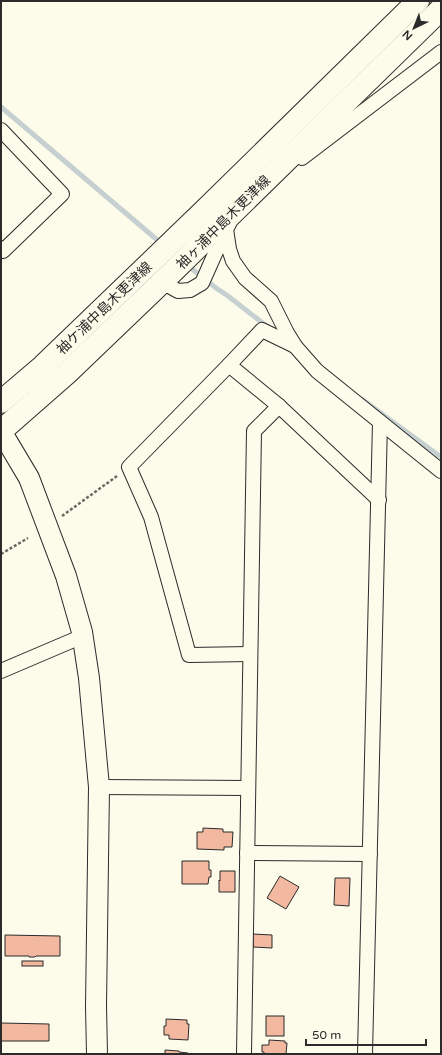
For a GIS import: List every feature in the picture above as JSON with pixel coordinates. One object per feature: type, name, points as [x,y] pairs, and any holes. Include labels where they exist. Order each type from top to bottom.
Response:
[{"type":"main road","name":"袖ヶ浦中島木更津線","points":[[1,431],[66,374],[162,282],[418,1]]},
{"type":"main road","name":"袖ヶ浦中島木更津線","points":[[216,222],[441,8]]},
{"type":"main road","name":"袖ケ浦中島木更津線","points":[[1,402],[216,222]]},
{"type":"street","points":[[162,282],[178,291],[190,290],[202,283],[216,222],[244,203],[268,183],[441,52]]},
{"type":"street","points":[[1,130],[62,194],[3,251],[1,248]]},
{"type":"street","points":[[216,222],[233,261],[245,278],[271,301],[295,346],[317,371],[441,471]]},
{"type":"street","points":[[250,654],[189,655],[150,517],[129,467],[262,330],[295,346]]},
{"type":"street","points":[[229,365],[279,406],[379,500]]},
{"type":"street","points":[[244,1054],[254,431],[279,406]]},
{"type":"street","points":[[365,1054],[380,422]]},
{"type":"street","points":[[1,431],[29,478],[66,576],[83,636],[89,678],[99,787],[96,1006],[97,1054]]},
{"type":"street","points":[[1,671],[83,636]]},
{"type":"street","points":[[99,787],[248,788]]},
{"type":"street","points":[[247,853],[370,854]]},
{"type":"path","points":[[62,516],[129,467]]},
{"type":"path","points":[[1,554],[28,538]]},
{"type":"building","points":[[203,828],[223,829],[223,832],[233,832],[232,847],[224,847],[224,850],[197,849],[197,832],[203,832]]},
{"type":"building","points":[[182,861],[209,861],[211,877],[209,877],[208,884],[182,884]]},
{"type":"building","points":[[220,871],[235,871],[235,892],[219,892]]},
{"type":"building","points":[[280,876],[299,887],[286,909],[267,898]]},
{"type":"building","points":[[335,878],[350,878],[349,906],[334,905]]},
{"type":"building","points":[[253,934],[272,935],[272,948],[253,947]]},
{"type":"building","points":[[5,935],[60,936],[60,956],[5,956]]},
{"type":"building","points":[[22,961],[43,961],[43,966],[22,966]]},
{"type":"building","points":[[266,1016],[284,1016],[284,1036],[266,1036]]},
{"type":"building","points":[[166,1019],[187,1020],[187,1024],[189,1024],[188,1040],[169,1039],[169,1035],[164,1035]]},
{"type":"building","points":[[1,1023],[49,1024],[49,1041],[1,1041]]},
{"type":"building","points":[[269,1040],[285,1041],[285,1043],[287,1043],[286,1054],[264,1054],[264,1052],[262,1052],[262,1045],[269,1045]]},
{"type":"building","points":[[165,1050],[188,1053],[188,1054],[165,1054]]},
{"type":"waterway","points":[[1,107],[162,244]]},
{"type":"waterway","points":[[187,265],[269,328]]},
{"type":"waterway","points":[[363,400],[441,457]]}]
